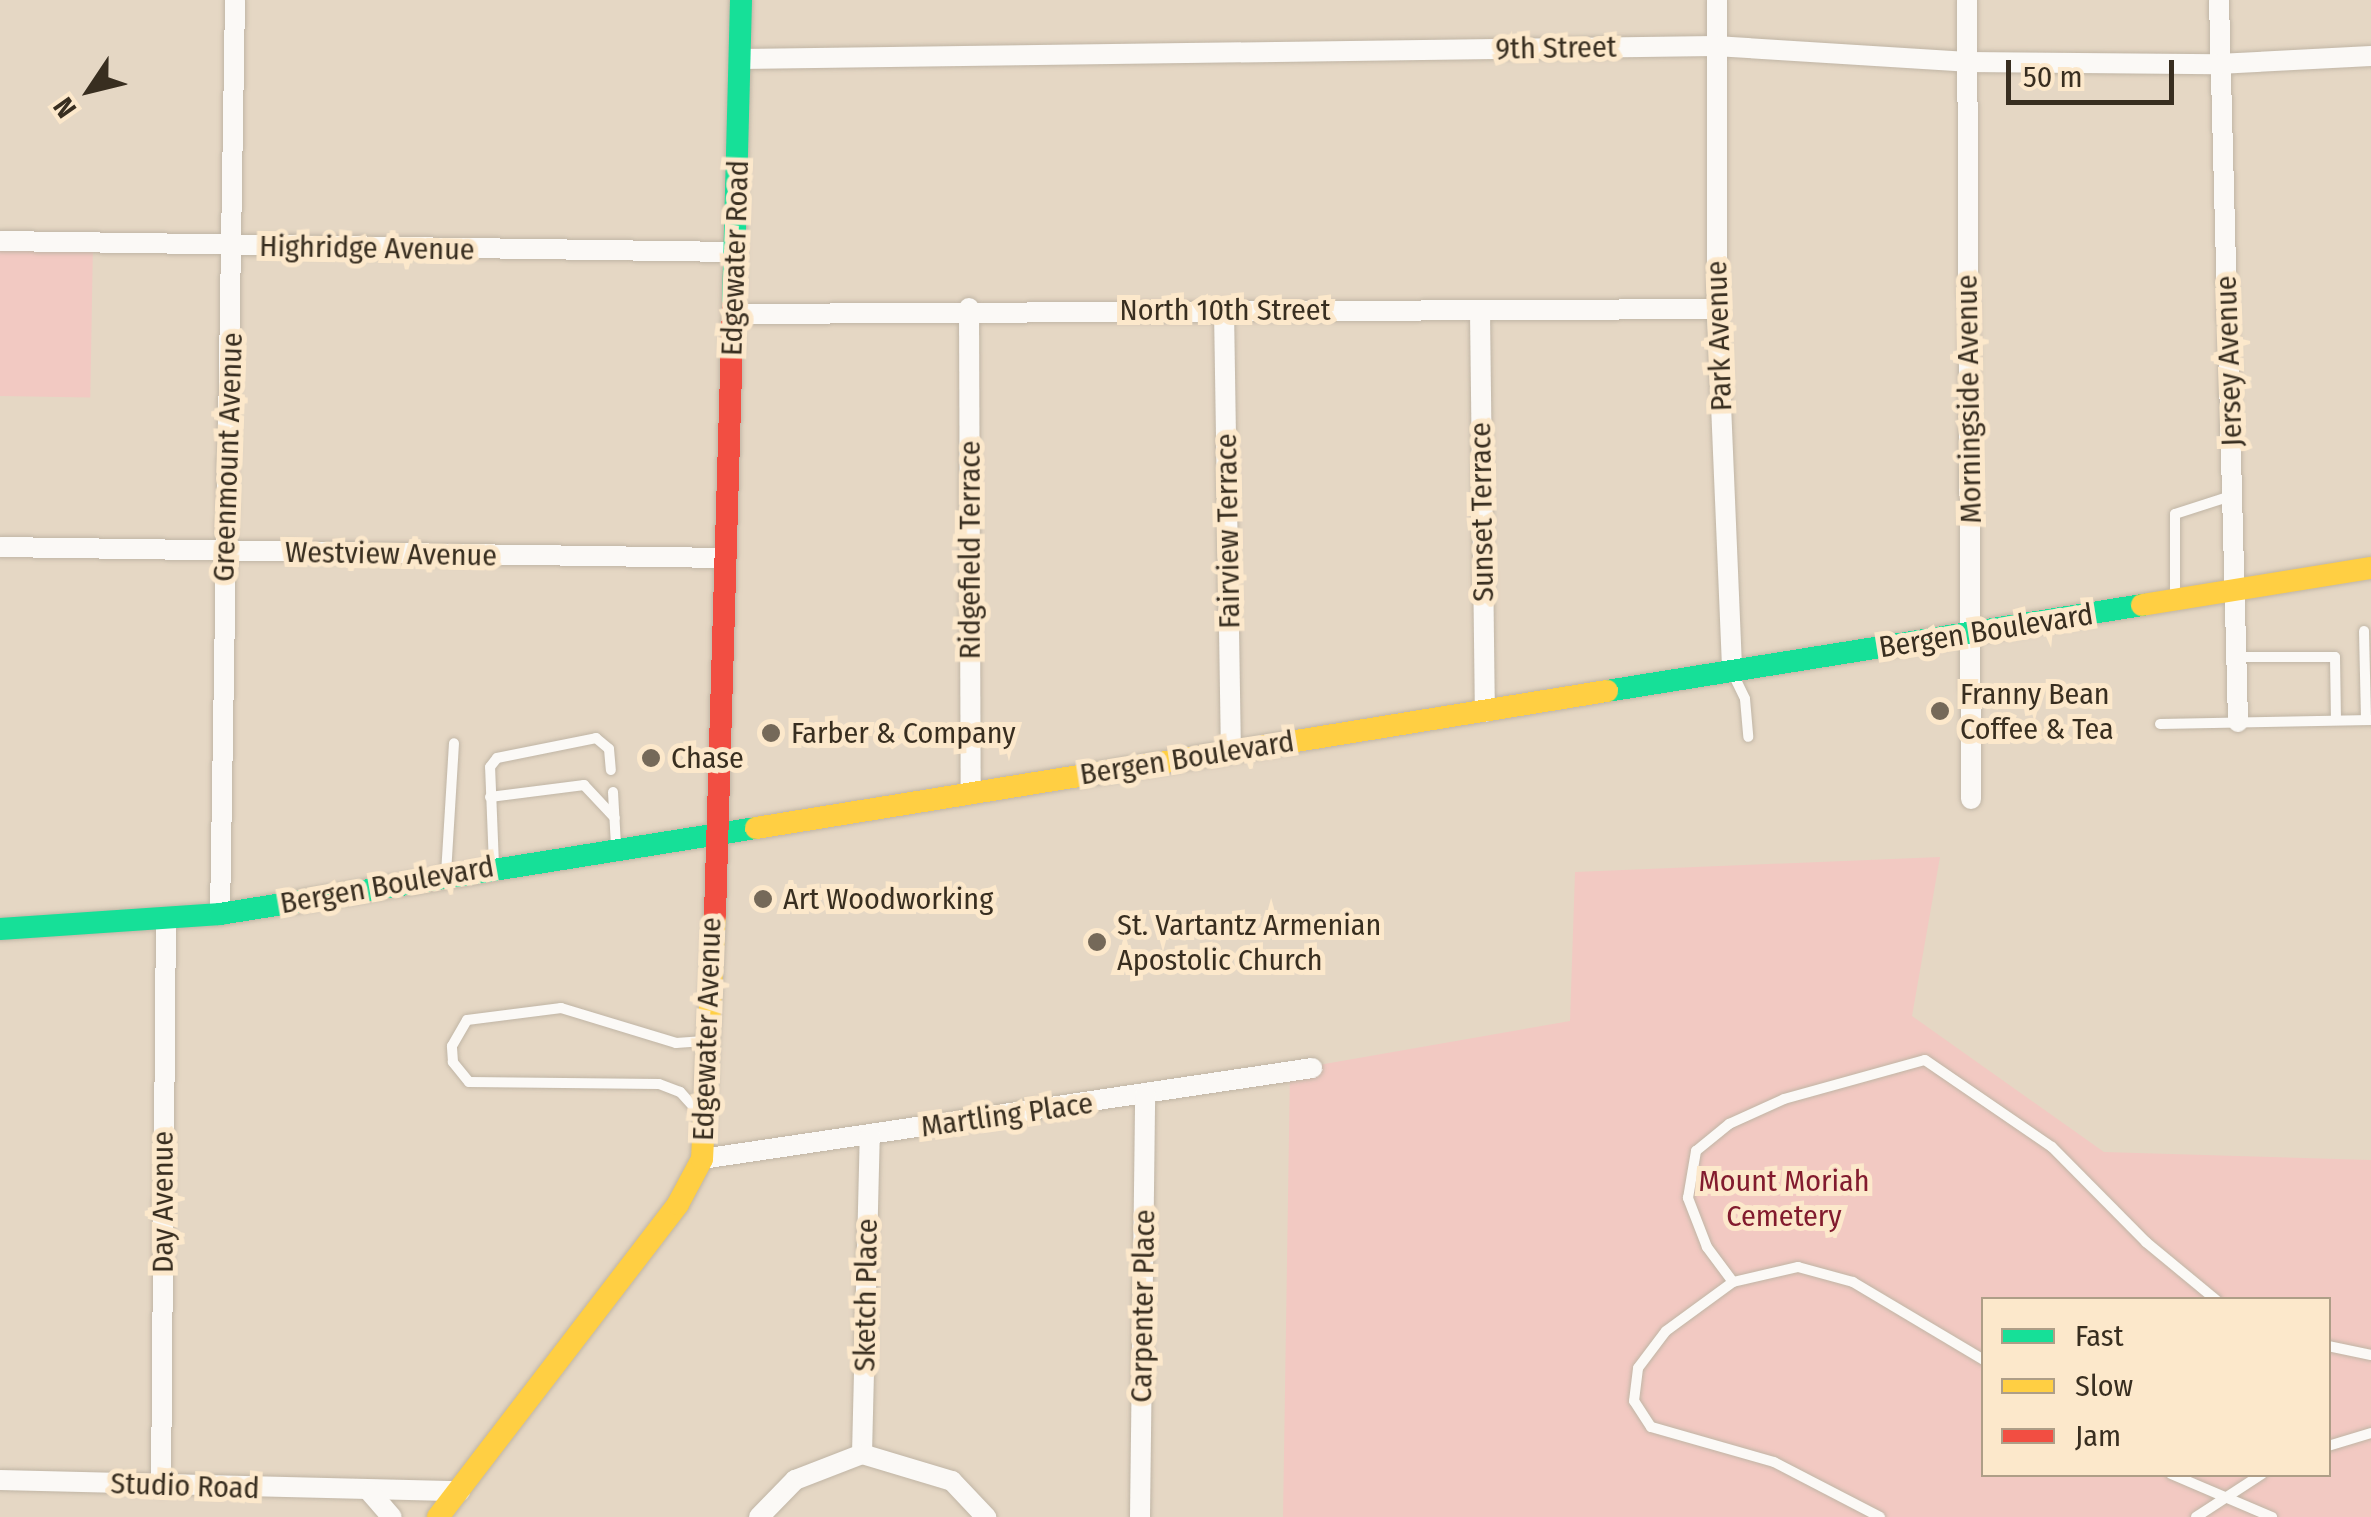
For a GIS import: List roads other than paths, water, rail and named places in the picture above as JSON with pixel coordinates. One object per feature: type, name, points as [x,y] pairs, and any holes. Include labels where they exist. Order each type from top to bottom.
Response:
[{"type":"main road","name":"Edgewater Road","points":[[724,515],[740,0]]},
{"type":"main road","name":"Edgewater Avenue","points":[[438,1517],[678,1204],[702,1159],[719,830],[724,515]]},
{"type":"main road","name":"Bergen Boulevard","points":[[0,929],[220,914],[616,846],[1975,636],[2371,568]]},
{"type":"street","name":"Greenmount Avenue","points":[[220,914],[223,552],[234,246],[234,0]]},
{"type":"street","name":"Park Avenue","points":[[1717,0],[1717,309],[1732,672]]},
{"type":"street","name":"Morningside Avenue","points":[[1967,0],[1975,636],[1971,799]]},
{"type":"street","name":"Jersey Avenue","points":[[2219,0],[2238,722]]},
{"type":"street","name":"9th Street","points":[[741,60],[1715,46],[1966,62],[2218,64],[2371,56]]},
{"type":"street","name":"Highridge Avenue","points":[[0,241],[735,252]]},
{"type":"street","name":"North 10th Street","points":[[732,314],[969,308],[1480,312],[1717,309]]},
{"type":"street","name":"Ridgefield Terrace","points":[[969,308],[971,792]]},
{"type":"street","name":"Fairview Terrace","points":[[1224,310],[1231,751]]},
{"type":"street","name":"Sunset Terrace","points":[[1480,312],[1485,712]]},
{"type":"street","name":"Westview Avenue","points":[[0,548],[723,558]]},
{"type":"street","name":"Day Avenue","points":[[161,1486],[166,918]]},
{"type":"street","name":"Martling Place","points":[[702,1159],[1312,1068]]},
{"type":"street","name":"Carpenter Place","points":[[1140,1517],[1146,1095]]},
{"type":"street","name":"Sketch Place","points":[[862,1454],[870,1136]]},
{"type":"street","points":[[759,1517],[795,1480],[862,1454],[952,1481],[986,1517]]},
{"type":"street","name":"Studio Road","points":[[0,1480],[370,1492],[460,1491]]},
{"type":"street","points":[[370,1492],[392,1517]]},
{"type":"lane","points":[[2175,600],[2175,514],[2234,495]]},
{"type":"lane","points":[[2160,724],[2368,720],[2364,631]]},
{"type":"lane","points":[[2238,658],[2335,657],[2336,720]]},
{"type":"lane","points":[[1732,672],[1744,698],[1748,738]]},
{"type":"lane","points":[[494,866],[490,767],[507,753],[596,738],[609,749],[611,770]]},
{"type":"lane","points":[[446,874],[454,743]]},
{"type":"lane","points":[[490,797],[584,785],[615,818]]},
{"type":"lane","points":[[613,792],[616,846]]},
{"type":"lane","points":[[706,1119],[680,1092],[658,1084],[469,1082],[453,1062],[452,1046],[467,1020],[561,1008],[676,1042],[709,1041]]},
{"type":"lane","points":[[1733,1282],[1708,1247],[1688,1198],[1696,1151],[1729,1124],[1784,1098],[1924,1060],[2052,1147],[2146,1242],[2212,1297]]},
{"type":"lane","points":[[1880,1517],[1774,1462],[1663,1434],[1641,1415],[1633,1386],[1638,1368],[1666,1331],[1733,1282],[1777,1268],[1826,1273],[1908,1311],[1981,1358]]},
{"type":"lane","points":[[2331,1347],[2371,1355]]},
{"type":"lane","points":[[2331,1445],[2371,1433]]},
{"type":"lane","points":[[2177,1477],[2272,1517]]},
{"type":"lane","points":[[2196,1517],[2257,1477]]},
{"type":"place","name":"Franny Bean Coffee & Tea","points":[[1940,711]]},
{"type":"place","name":"Farber & Company","points":[[771,733]]},
{"type":"place","name":"Chase","points":[[651,758]]},
{"type":"place","name":"Art Woodworking","points":[[763,899]]},
{"type":"place","name":"St. Vartantz Armenian Apostolic Church","points":[[1097,942]]},
{"type":"park label","name":"Mount Moriah Cemetery","points":[[1784,1198]]}]
